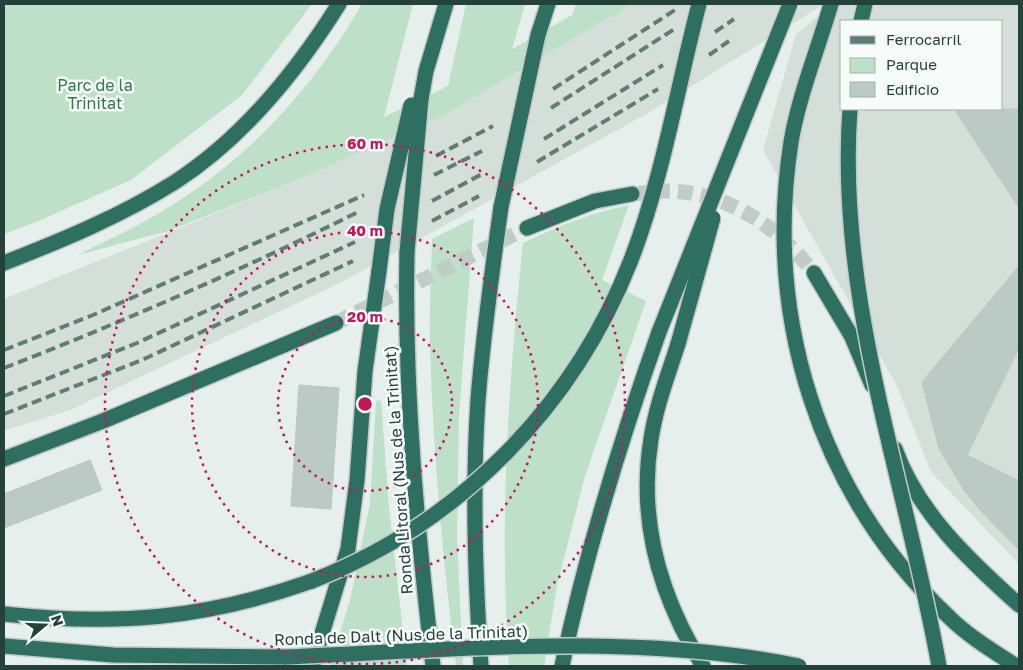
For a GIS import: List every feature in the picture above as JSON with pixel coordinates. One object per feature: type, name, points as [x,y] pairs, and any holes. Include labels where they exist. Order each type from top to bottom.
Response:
[{"type":"highway","points":[[4,264],[87,230],[125,211],[176,181],[227,140],[271,96],[313,46],[339,4]]},
{"type":"highway","points":[[312,666],[348,550],[357,480],[365,371],[387,208],[416,102],[446,4]]},
{"type":"highway","points":[[481,666],[474,524],[478,400],[500,207],[538,35],[548,4]]},
{"type":"highway","points":[[4,614],[98,620],[196,613],[237,605],[312,581],[336,571],[391,542],[459,496],[514,445],[560,390],[589,345],[610,306],[631,259],[659,166],[699,4]]},
{"type":"highway","points":[[562,666],[593,534],[625,427],[659,332],[790,4]]},
{"type":"highway","points":[[861,20],[865,4]]},
{"type":"highway","points":[[829,11],[798,115],[792,140],[786,186],[783,249],[785,287],[801,371],[813,408],[832,454],[856,501],[884,544],[949,618],[1016,666]]},
{"type":"highway","name":"Ronda Litoral (Nus de la Trinitat)","points":[[416,102],[407,252],[407,379],[422,577],[433,666]]},
{"type":"highway","points":[[850,110],[849,175],[858,284],[882,415],[916,553],[939,666]]},
{"type":"highway","points":[[703,666],[674,612],[653,547],[649,523],[647,473],[651,438],[659,402],[678,344],[736,138]]},
{"type":"highway","points":[[527,228],[595,201],[632,194]]},
{"type":"highway","points":[[814,273],[852,337],[900,462],[917,494],[936,522],[962,551],[1019,604]]},
{"type":"highway","points":[[4,459],[104,421],[336,323]]},
{"type":"highway","name":"Ronda de Dalt (Nus de la Trinitat)","points":[[4,646],[113,655],[286,658],[530,648],[633,648],[716,654],[800,666]]},
{"type":"shaded area","points":[[632,4],[824,4],[648,113],[340,283],[70,410],[4,431],[4,299],[292,182],[443,116]]},
{"type":"shaded area","points":[[833,4],[1019,4],[1019,564],[931,472],[897,386],[763,150],[796,34]]},
{"type":"green space","name":"Parc de la Trinitat","points":[[4,4],[312,4],[242,95],[131,180],[4,234]]},
{"type":"green space","points":[[362,4],[413,4],[384,117],[448,86],[466,4],[525,4],[512,49],[572,15],[576,4],[632,4],[443,116],[292,182],[168,231],[78,255],[159,213],[221,171],[274,122],[299,95],[342,36]]},
{"type":"green space","points":[[629,205],[602,280],[646,301],[585,476],[557,586],[544,666],[509,666],[506,613],[505,507],[509,401],[523,243],[575,221]]},
{"type":"green space","points":[[474,218],[459,416],[457,536],[463,666],[456,666],[433,426],[430,333],[432,239]]},
{"type":"green space","points":[[381,400],[389,508],[407,666],[330,666],[350,600],[370,503],[376,401]]},
{"type":"building","points":[[1019,109],[1019,208],[955,110]]},
{"type":"building","points":[[1019,266],[1019,348],[967,455],[1019,481],[1019,550],[979,509],[964,490],[939,449],[922,382]]},
{"type":"building","points":[[299,385],[339,388],[331,509],[291,506]]},
{"type":"building","points":[[90,460],[102,490],[4,528],[4,494]]},
{"type":"tunnel","points":[[632,194],[671,191],[693,193],[733,206],[769,228],[785,241],[814,273]]},
{"type":"tunnel","points":[[336,323],[527,228]]},
{"type":"railway","points":[[553,89],[678,8]]},
{"type":"railway","points":[[715,32],[734,19]]},
{"type":"railway","points":[[551,108],[676,28]]},
{"type":"railway","points":[[709,55],[729,41]]},
{"type":"railway","points":[[544,139],[663,65]]},
{"type":"railway","points":[[537,162],[658,89]]},
{"type":"railway","points":[[436,156],[493,126]]},
{"type":"railway","points":[[434,175],[482,151]]},
{"type":"railway","points":[[432,201],[482,174]]},
{"type":"railway","points":[[4,350],[93,315],[364,195]]},
{"type":"railway","points":[[432,221],[479,196]]},
{"type":"railway","points":[[4,368],[184,294],[360,211]]},
{"type":"railway","points":[[4,396],[137,343],[355,242]]},
{"type":"railway","points":[[4,414],[142,360],[353,261]]}]
